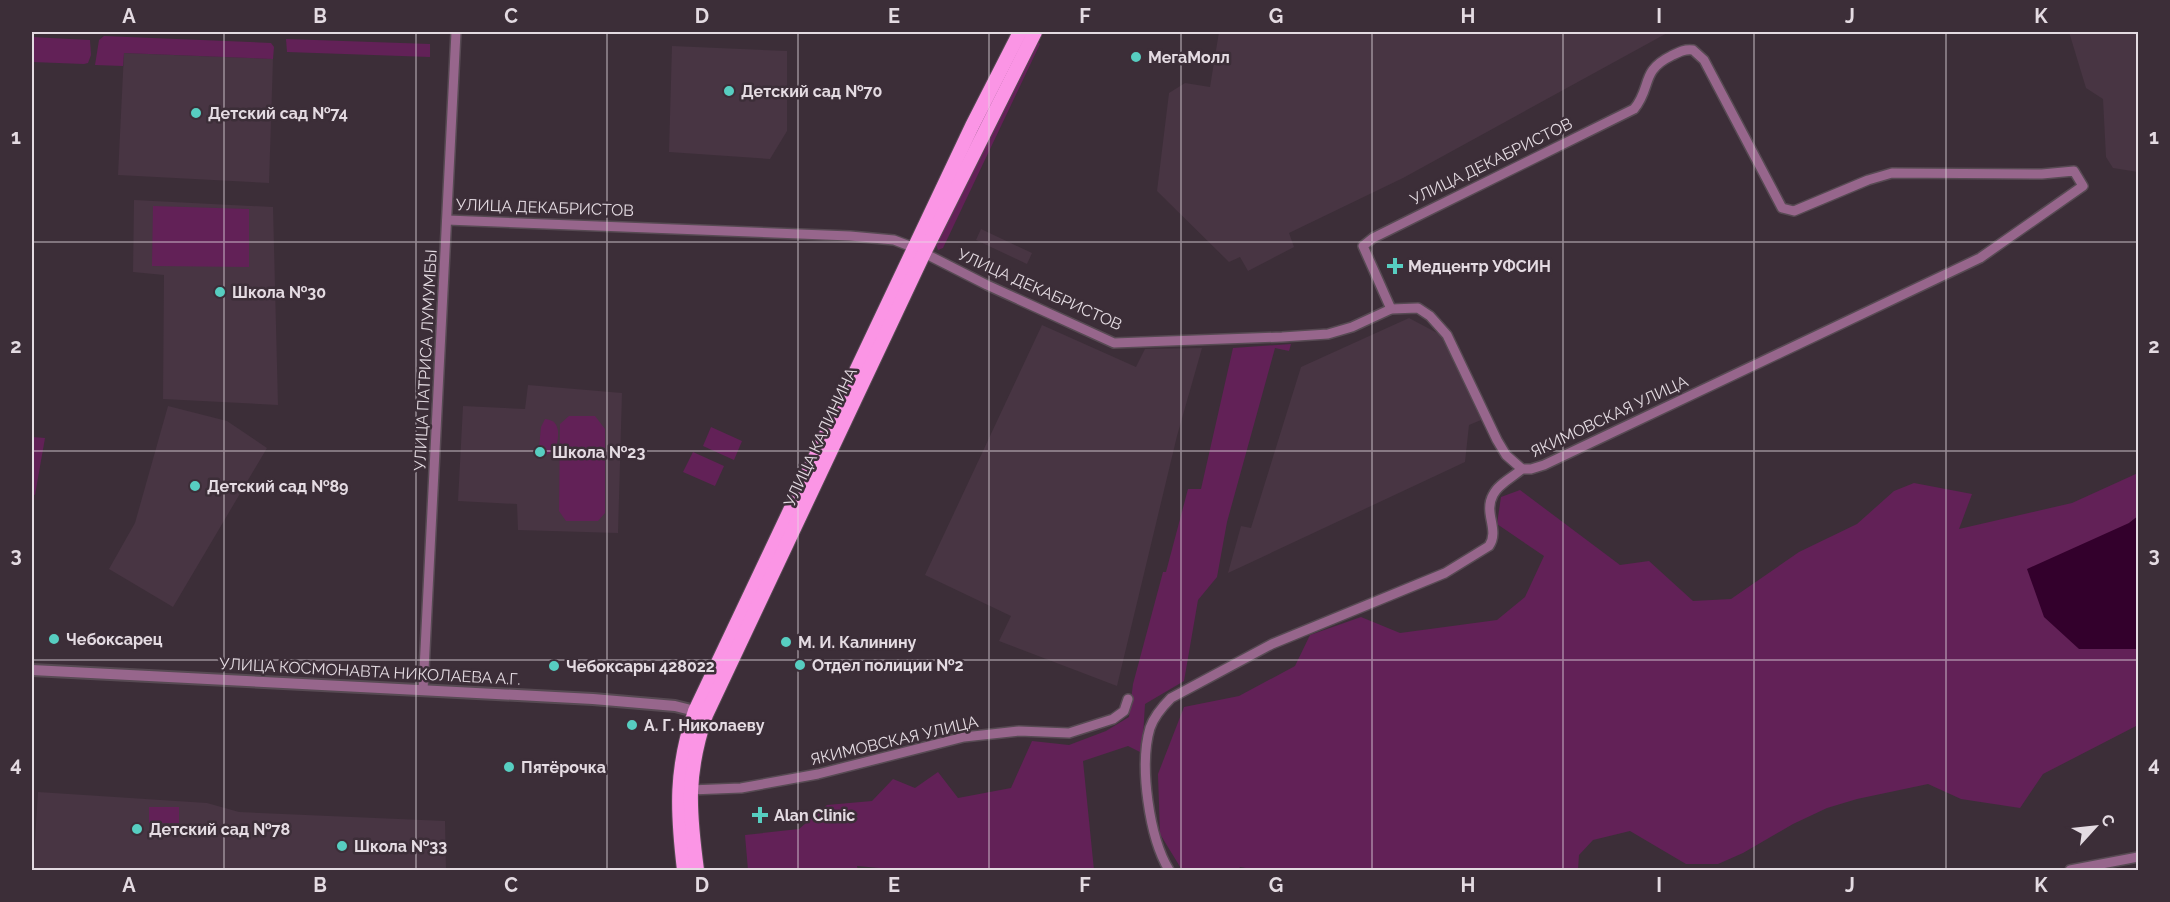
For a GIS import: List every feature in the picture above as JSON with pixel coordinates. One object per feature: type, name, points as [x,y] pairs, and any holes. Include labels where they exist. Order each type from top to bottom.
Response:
[{"type":"main road","name":"УЛИЦА КАЛИНИНА","points":[[684,870],[678,789],[685,739],[700,713],[920,250],[1020,32]]},
{"type":"main road","name":"УЛИЦА КАЛИНИНА","points":[[920,250],[1035,32]]},
{"type":"main road","name":"УЛИЦА КАЛИНИНА","points":[[697,870],[691,826],[690,790],[700,713]]},
{"type":"street","name":"УЛИЦА ПАТРИСА ЛУМУМБЫ","points":[[423,690],[456,32]]},
{"type":"street","name":"УЛИЦА ДЕКАБРИСТОВ","points":[[447,220],[850,236],[894,240],[920,250],[987,285],[1114,343],[1282,337],[1338,332],[1391,309],[1363,246],[1373,238],[1634,109],[1641,102],[1652,69],[1665,58],[1681,51],[1693,50],[1704,60],[1710,70],[1782,208],[1794,211],[1868,180],[1892,173],[2042,174],[2074,171],[2083,186]]},
{"type":"street","name":"ЯКИМОВСКАЯ УЛИЦА","points":[[1167,867],[1150,818],[1146,746],[1151,726],[1159,710],[1171,698],[1272,644],[1445,573],[1489,546],[1494,533],[1489,515],[1489,504],[1493,494],[1522,469],[1544,465],[1980,258],[2083,186]]},
{"type":"street","points":[[1391,309],[1418,308],[1440,326],[1455,350],[1497,440],[1506,455],[1522,469]]},
{"type":"street","name":"УЛИЦА КОСМОНАВТА НИКОЛАЕВА А.Г.","points":[[32,670],[647,702],[700,713]]},
{"type":"street","name":"ЯКИМОВСКАЯ УЛИЦА","points":[[690,790],[741,789],[818,774],[964,736],[1018,730],[1069,733],[1113,719],[1124,711],[1128,699]]},
{"type":"street","points":[[2070,870],[2139,857]]},
{"type":"shaded area","points":[[1219,32],[1669,32],[1403,178],[1289,233],[1294,247],[1248,271],[1240,257],[1229,262],[1157,191],[1169,93],[1185,83],[1210,87]]},
{"type":"shaded area","points":[[2069,32],[2138,32],[2138,172],[2113,168],[2106,157],[2103,99],[2086,88]]},
{"type":"shaded area","points":[[104,36],[271,43],[274,47],[273,59],[124,53],[123,66],[95,65],[99,40]]},
{"type":"shaded area","points":[[32,37],[90,40],[91,55],[88,63],[32,62]]},
{"type":"shaded area","points":[[286,39],[430,44],[430,57],[287,52]]},
{"type":"shaded area","points":[[1037,41],[1040,44],[943,248],[938,250],[936,245],[1031,45]]},
{"type":"shaded area","name":"Детский сад №70","points":[[672,46],[787,51],[787,131],[770,159],[669,152]]},
{"type":"shaded area","name":"Детский сад №74","points":[[124,53],[273,59],[269,183],[118,175]]},
{"type":"shaded area","name":"Школа №30","points":[[134,200],[273,207],[278,405],[163,399],[164,275],[133,272]]},
{"type":"shaded area","points":[[153,206],[249,209],[249,267],[152,266]]},
{"type":"shaded area","points":[[981,229],[1032,253],[1027,264],[976,240]]},
{"type":"shaded area","points":[[1409,318],[1441,335],[1481,420],[1469,425],[1465,462],[1228,573],[1241,526],[1251,528],[1301,367]]},
{"type":"shaded area","points":[[1042,325],[1136,367],[1145,349],[1202,348],[1177,436],[1117,686],[999,641],[1011,616],[925,575]]},
{"type":"shaded area","points":[[1291,344],[1289,351],[1275,348],[1227,522],[1217,577],[1198,600],[1184,681],[1145,704],[1142,753],[1128,746],[1083,761],[1094,870],[902,870],[857,866],[858,870],[748,870],[745,835],[799,829],[827,805],[872,801],[893,779],[915,788],[938,772],[958,798],[1011,788],[1032,741],[1069,745],[1106,731],[1129,717],[1133,684],[1188,489],[1201,489],[1233,348]]},
{"type":"shaded area","name":"Школа №23","points":[[528,385],[622,393],[618,533],[518,530],[517,504],[458,501],[463,406],[525,409]]},
{"type":"shaded area","name":"Детский сад №89","points":[[168,406],[227,421],[267,448],[173,607],[109,569],[135,523]]},
{"type":"shaded area","points":[[569,416],[595,416],[605,429],[605,513],[598,521],[566,521],[559,511],[560,424]]},
{"type":"shaded area","points":[[545,419],[554,423],[558,430],[555,451],[546,455],[539,448],[541,427]]},
{"type":"shaded area","points":[[711,427],[742,441],[734,460],[703,446]]},
{"type":"shaded area","points":[[32,437],[45,438],[35,495],[32,494]]},
{"type":"shaded area","points":[[693,452],[724,466],[715,486],[683,472]]},
{"type":"shaded area","points":[[2138,473],[2138,516],[2129,523],[2079,648],[2138,649],[2138,725],[2043,774],[2020,808],[1961,799],[1928,784],[1857,799],[1827,808],[1718,864],[1686,864],[1630,831],[1593,840],[1579,855],[1578,870],[1257,870],[1240,867],[1238,870],[1182,870],[1160,834],[1158,774],[1184,707],[1239,696],[1295,666],[1310,635],[1361,617],[1400,633],[1497,620],[1525,597],[1544,556],[1497,524],[1501,497],[1520,490],[1620,565],[1649,561],[1693,601],[1731,599],[1799,552],[1857,524],[1894,491],[1914,483],[1972,494],[1959,529],[2072,503]]},
{"type":"shaded area","points":[[2138,516],[2138,649],[2079,649],[2044,617],[2027,569],[2129,523]]},
{"type":"shaded area","points":[[38,792],[207,803],[239,812],[445,821],[446,870],[33,870]]},
{"type":"shaded area","points":[[149,807],[179,807],[179,823],[149,823]]},
{"type":"place","name":"МегаМолл","points":[[1136,57]]},
{"type":"place","name":"Детский сад №70","points":[[729,91]]},
{"type":"place","name":"Детский сад №74","points":[[196,113]]},
{"type":"place","name":"Медцентр УФСИН","points":[[1395,266]]},
{"type":"place","name":"Школа №30","points":[[220,292]]},
{"type":"place","name":"Школа №23","points":[[540,452]]},
{"type":"place","name":"Детский сад №89","points":[[195,486]]},
{"type":"place","name":"Чебоксарец","points":[[54,639]]},
{"type":"place","name":"М. И. Калинину","points":[[786,642]]},
{"type":"place","name":"Отдел полиции №2","points":[[800,665]]},
{"type":"place","name":"Чебоксары 428022","points":[[554,666]]},
{"type":"place","name":"А. Г. Николаеву","points":[[632,725]]},
{"type":"place","name":"Пятёрочка","points":[[509,767]]},
{"type":"place","name":"Alan Clinic","points":[[760,815]]},
{"type":"place","name":"Детский сад №78","points":[[137,829]]},
{"type":"place","name":"Школа №33","points":[[342,846]]}]
